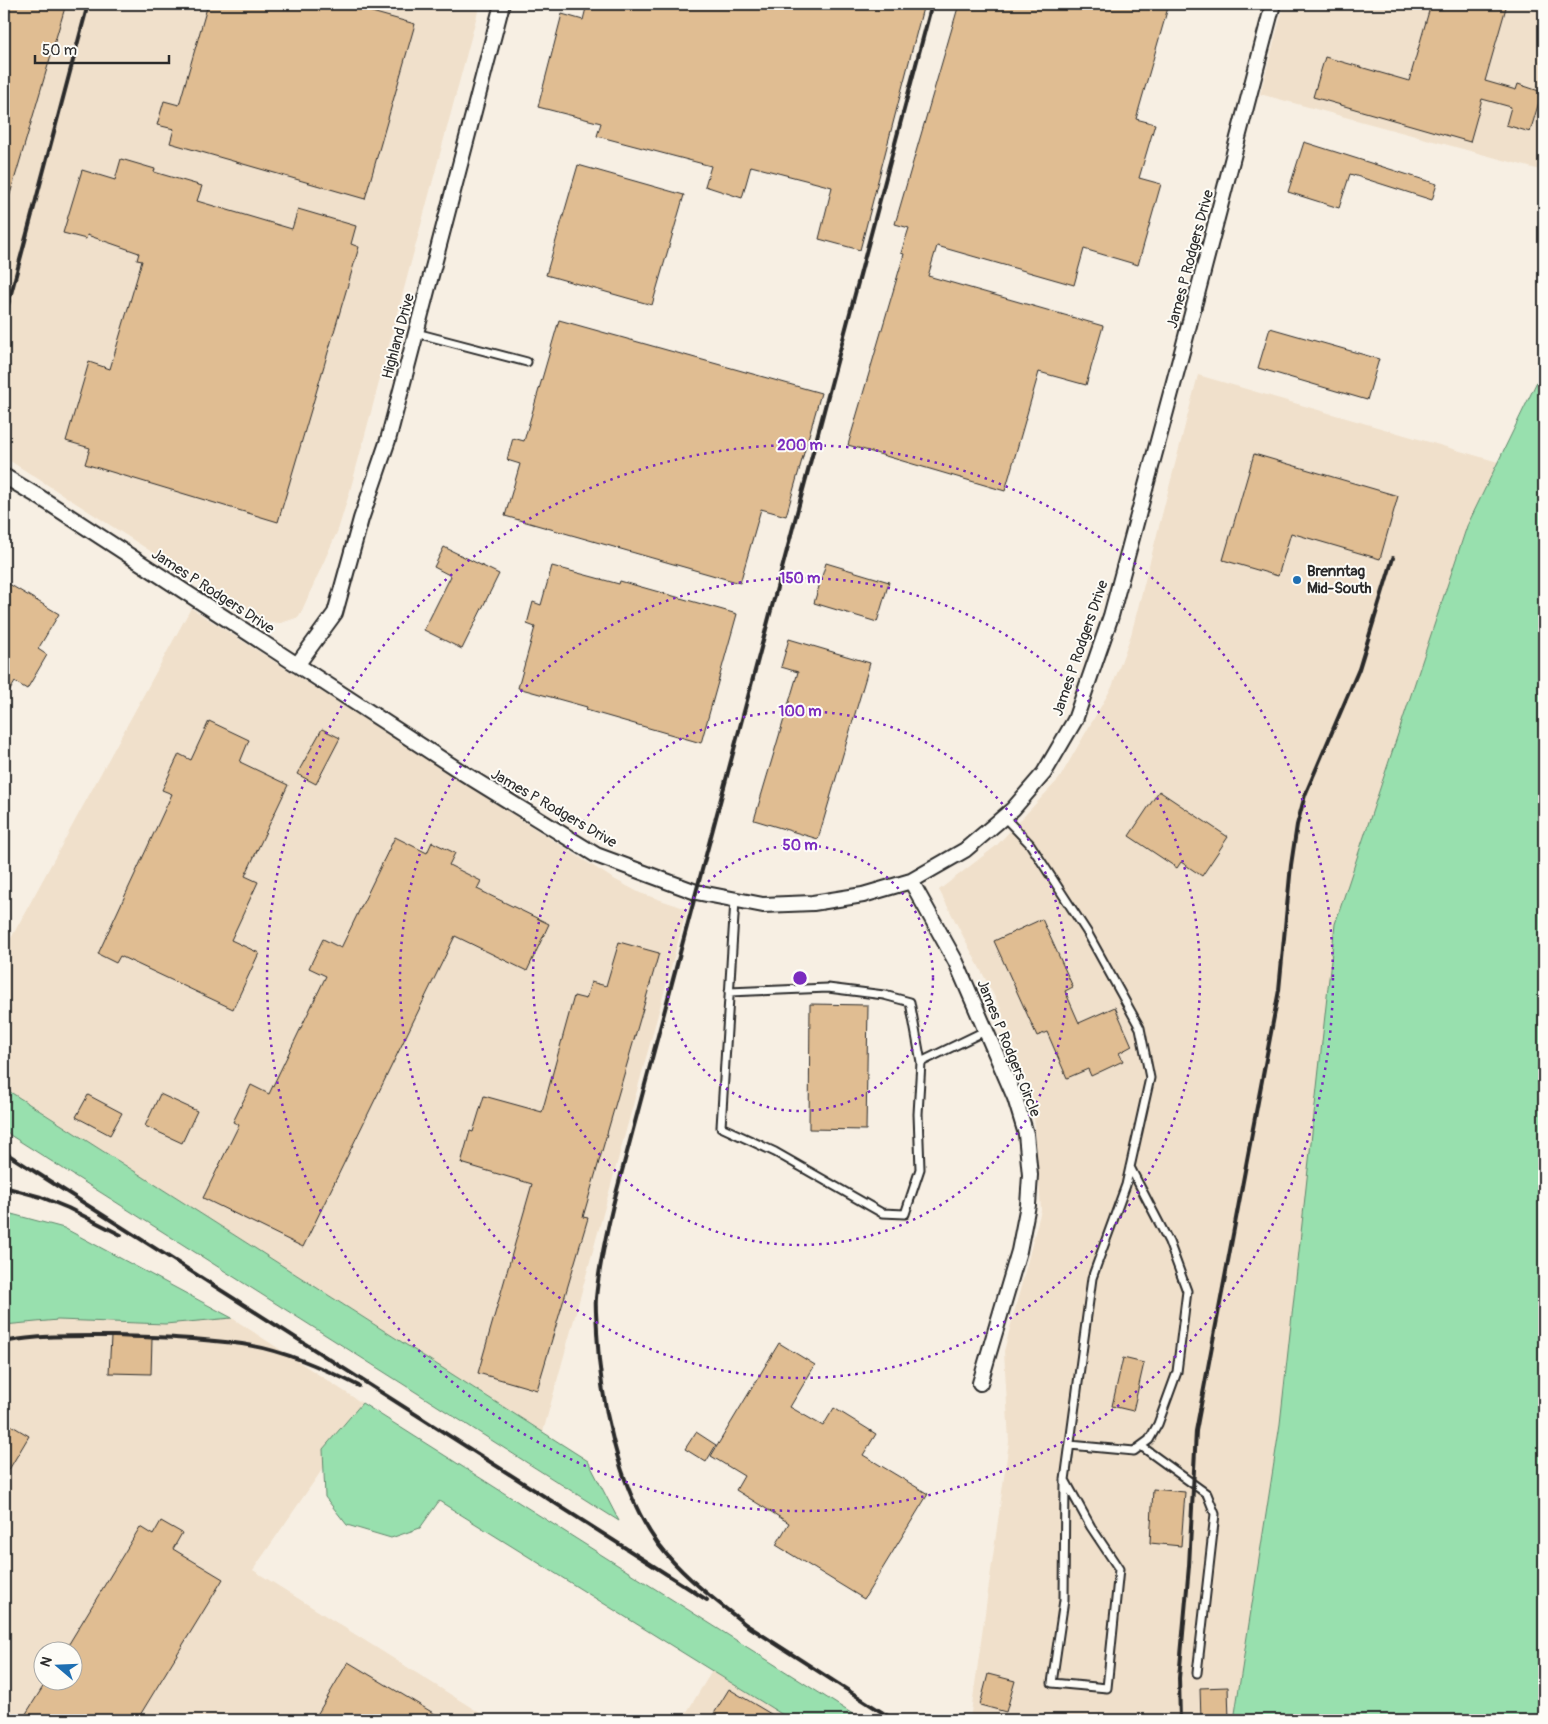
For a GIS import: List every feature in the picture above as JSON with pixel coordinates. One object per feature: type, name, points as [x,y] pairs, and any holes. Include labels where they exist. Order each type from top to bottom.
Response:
[{"type":"street","name":"Highland Drive","points":[[297,665],[335,612],[361,519],[388,440],[502,4]]},
{"type":"street","name":"James P Rodgers Drive","points":[[4,476],[41,498],[460,771],[596,855],[696,892],[763,905],[863,896],[911,881],[965,850],[1013,809],[1044,773],[1075,720],[1110,616],[1183,348],[1273,4]]},
{"type":"street","name":"James P Rodgers Circle","points":[[911,881],[956,962],[1015,1098],[1026,1134],[1030,1174],[1028,1205],[1018,1251],[980,1383]]},
{"type":"lane","points":[[416,333],[527,362]]},
{"type":"lane","points":[[1004,817],[1030,844],[1087,932],[1140,1028],[1150,1078],[1126,1185],[1092,1278],[1065,1480],[1064,1600],[1052,1683],[1107,1688],[1119,1569],[1091,1527],[1065,1480]]},
{"type":"lane","points":[[729,992],[828,988],[884,995],[910,1002],[921,1062],[918,1114],[920,1169],[905,1214],[882,1213],[775,1152],[721,1127],[729,992],[735,900]]},
{"type":"lane","points":[[921,1062],[985,1031]]},
{"type":"lane","points":[[1070,1445],[1134,1451],[1149,1440],[1158,1424],[1177,1372],[1187,1290],[1169,1242],[1130,1167]]},
{"type":"lane","points":[[1141,1446],[1207,1494],[1215,1514],[1197,1672]]},
{"type":"shaded area","points":[[4,4],[480,4],[350,491],[338,530],[299,617],[281,623],[261,622],[4,457]]},
{"type":"shaded area","points":[[1284,4],[1544,4],[1544,171],[1260,94]]},
{"type":"shaded area","points":[[1198,375],[1498,462],[1467,526],[1280,1424],[1234,1720],[970,1720],[1009,1442],[1004,1351],[1041,1210],[1034,1115],[1000,1007],[939,890],[996,846],[1059,779],[1112,687],[1131,635]]},
{"type":"shaded area","points":[[191,608],[612,878],[640,893],[687,909],[543,1432],[4,1088],[4,951]]},
{"type":"shaded area","points":[[232,1318],[362,1403],[323,1449],[324,1467],[253,1570],[491,1720],[4,1720],[4,1325],[58,1320],[165,1324]]},
{"type":"shaded area","points":[[712,1671],[791,1720],[682,1720]]},
{"type":"green space","points":[[1544,367],[1544,1720],[1234,1720],[1280,1424],[1335,924],[1467,526]]},
{"type":"green space","points":[[4,1088],[588,1461],[619,1521],[10,1135],[4,1127]]},
{"type":"green space","points":[[4,1212],[64,1228],[232,1318],[165,1324],[58,1320],[4,1325]]},
{"type":"green space","points":[[362,1403],[862,1720],[791,1720],[439,1501],[420,1528],[391,1538],[347,1525],[325,1497],[323,1449]]},
{"type":"building","points":[[4,4],[66,4],[8,201],[4,200]]},
{"type":"building","points":[[208,4],[343,4],[415,24],[365,199],[170,143],[174,129],[157,125],[164,101],[179,105]]},
{"type":"building","points":[[587,4],[924,4],[860,250],[819,239],[832,187],[751,166],[742,198],[705,186],[711,166],[597,136],[601,123],[538,107],[562,14],[583,20]]},
{"type":"building","points":[[959,4],[1169,4],[1136,119],[1155,124],[1139,178],[1161,184],[1138,265],[1084,249],[1074,285],[937,246],[928,276],[1103,326],[1086,385],[1039,372],[1005,491],[848,445],[904,254],[901,253],[909,228],[895,224]]},
{"type":"building","points":[[1431,4],[1507,4],[1485,81],[1516,90],[1518,84],[1542,92],[1530,132],[1506,125],[1511,107],[1482,99],[1470,142],[1313,97],[1325,57],[1409,81]]},
{"type":"building","points":[[1304,142],[1437,184],[1432,200],[1350,174],[1339,208],[1288,192]]},
{"type":"building","points":[[121,159],[155,169],[154,172],[202,186],[197,201],[292,229],[298,209],[356,226],[351,244],[359,247],[278,522],[85,464],[90,448],[66,441],[89,362],[110,369],[142,261],[137,260],[139,253],[87,235],[86,239],[63,233],[82,170],[115,180]]},
{"type":"building","points":[[578,165],[684,195],[652,305],[546,275]]},
{"type":"building","points":[[559,320],[821,393],[786,516],[761,509],[740,583],[505,516],[520,464],[507,460],[513,438],[524,441]]},
{"type":"building","points":[[1270,328],[1379,359],[1367,400],[1258,368]]},
{"type":"building","points":[[1254,454],[1398,496],[1380,559],[1291,533],[1278,576],[1223,560]]},
{"type":"building","points":[[444,547],[499,574],[462,649],[424,630],[451,576],[434,567]]},
{"type":"building","points":[[826,563],[889,582],[877,622],[814,603]]},
{"type":"building","points":[[552,566],[619,584],[620,581],[737,614],[701,743],[586,710],[587,707],[518,688],[535,627],[527,624],[533,602],[541,605]]},
{"type":"building","points":[[4,581],[59,614],[38,649],[47,655],[27,689],[15,682],[4,700]]},
{"type":"building","points":[[789,639],[870,663],[818,839],[754,820],[798,672],[781,667]]},
{"type":"building","points":[[209,721],[249,740],[240,762],[288,785],[245,876],[258,882],[231,940],[259,953],[233,1009],[120,956],[116,963],[98,954],[172,794],[162,790],[179,754],[191,760]]},
{"type":"building","points":[[322,729],[340,738],[316,784],[297,774]]},
{"type":"building","points":[[1159,791],[1228,837],[1202,876],[1181,862],[1177,868],[1129,836]]},
{"type":"building","points":[[395,837],[427,853],[432,842],[455,853],[449,865],[481,881],[477,889],[549,924],[527,971],[455,936],[303,1247],[203,1198],[239,1125],[233,1122],[251,1085],[269,1094],[326,976],[309,968],[323,939],[341,948]]},
{"type":"building","points":[[1042,919],[1073,987],[1065,991],[1079,1023],[1115,1007],[1132,1046],[1119,1053],[1123,1061],[1091,1076],[1088,1069],[1067,1078],[1047,1032],[1037,1036],[994,941]]},
{"type":"building","points":[[619,942],[659,953],[583,1217],[588,1218],[537,1390],[478,1373],[532,1184],[461,1163],[470,1131],[473,1132],[484,1096],[542,1112],[574,996],[586,999],[591,982],[606,986]]},
{"type":"building","points":[[810,1004],[868,1005],[866,1130],[809,1129]]},
{"type":"building","points":[[160,1094],[197,1111],[182,1143],[145,1126]]},
{"type":"building","points":[[88,1095],[122,1113],[110,1135],[76,1117]]},
{"type":"building","points":[[111,1337],[152,1339],[151,1374],[109,1373]]},
{"type":"building","points":[[779,1343],[815,1365],[790,1407],[823,1426],[834,1408],[876,1434],[863,1455],[928,1494],[864,1599],[776,1545],[789,1523],[736,1490],[744,1476],[711,1456]]},
{"type":"building","points":[[1123,1358],[1144,1363],[1133,1411],[1112,1406]]},
{"type":"building","points":[[4,1421],[29,1436],[4,1478]]},
{"type":"building","points":[[696,1432],[716,1445],[706,1462],[685,1449]]},
{"type":"building","points":[[1153,1489],[1185,1492],[1181,1546],[1150,1543]]},
{"type":"building","points":[[161,1521],[182,1533],[173,1549],[223,1579],[137,1720],[22,1720],[40,1692],[82,1692],[82,1642],[70,1642],[140,1527],[153,1535]]},
{"type":"building","points":[[348,1662],[445,1720],[314,1720]]},
{"type":"building","points":[[988,1674],[1015,1681],[1006,1712],[980,1705]]},
{"type":"building","points":[[1228,1687],[1229,1720],[1201,1720],[1200,1688]]},
{"type":"building","points":[[729,1689],[781,1720],[710,1720]]},
{"type":"railway","points":[[4,320],[88,4]]},
{"type":"railway","points":[[750,1628],[701,1589],[668,1556],[644,1522],[632,1497],[614,1442],[602,1386],[596,1311],[597,1286],[613,1205],[932,4]]},
{"type":"railway","points":[[1180,1720],[1179,1678],[1189,1566],[1196,1431],[1279,990],[1291,865],[1297,825],[1305,795],[1359,669],[1393,558]]},
{"type":"railway","points":[[4,1152],[707,1600]]},
{"type":"railway","points":[[4,1187],[41,1197],[68,1208],[121,1235]]},
{"type":"railway","points":[[4,1342],[45,1337],[86,1336],[162,1337],[226,1342],[288,1355],[317,1366],[359,1386]]},
{"type":"railway","points":[[745,1624],[894,1720]]},
{"type":"place","name":"Brenntag Mid-South","points":[[1297,580]]}]
